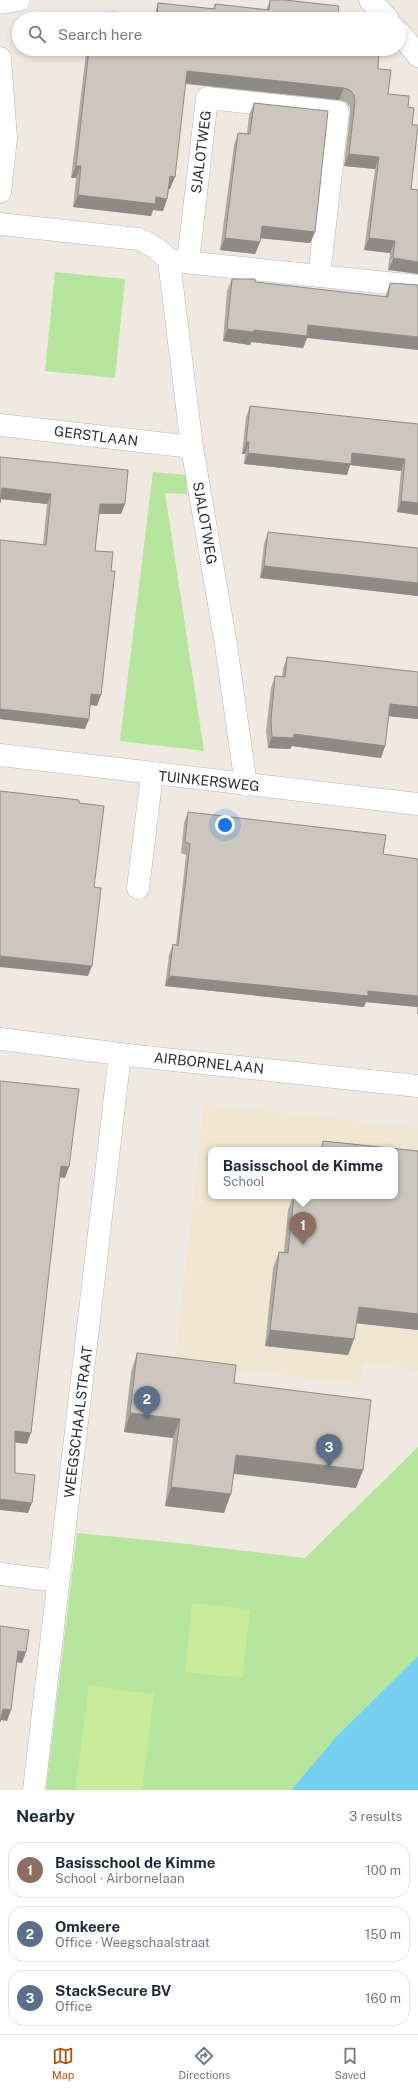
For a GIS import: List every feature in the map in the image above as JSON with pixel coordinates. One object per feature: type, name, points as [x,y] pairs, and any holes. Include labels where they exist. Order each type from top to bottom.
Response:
[{"type":"street","points":[[0,3],[19,0]]},
{"type":"street","points":[[370,0],[381,12]]},
{"type":"street","points":[[406,41],[418,56]]},
{"type":"street","points":[[0,58],[6,138],[0,192]]},
{"type":"street","name":"SJALOTWEG","points":[[246,785],[225,638],[192,447],[178,262],[207,98],[338,112],[319,276]]},
{"type":"street","points":[[0,224],[138,239],[149,243],[178,262],[418,286]]},
{"type":"street","name":"GERSTLAAN","points":[[0,425],[192,447]]},
{"type":"street","name":"TUINKERSWEG","points":[[0,755],[418,804]]},
{"type":"street","points":[[138,888],[152,774]]},
{"type":"street","name":"AIRBORNELAAN","points":[[0,1039],[120,1054],[418,1086]]},
{"type":"street","name":"WEEGSCHAALSTRAAT","points":[[34,1790],[120,1054]]},
{"type":"street","points":[[0,1574],[58,1581]]},
{"type":"shaded area","points":[[204,1104],[418,1128],[418,1370],[363,1363],[360,1384],[175,1363]]},
{"type":"green space","points":[[55,272],[125,279],[115,378],[45,371]]},
{"type":"green space","points":[[153,472],[186,475],[187,494],[165,493],[204,751],[120,741]]},
{"type":"green space","points":[[418,1447],[418,1656],[336,1737],[291,1790],[46,1790],[77,1533],[305,1558]]},
{"type":"green space","points":[[192,1603],[250,1610],[242,1678],[185,1672]]},
{"type":"green space","points":[[89,1686],[154,1694],[142,1790],[75,1790]]},
{"type":"water","points":[[418,1656],[418,1790],[291,1790],[336,1737]]},
{"type":"building","points":[[270,0],[285,0],[339,6],[338,12],[157,12],[158,3],[215,9],[215,4],[269,10]]},
{"type":"building","points":[[88,56],[379,56],[378,69],[391,70],[388,94],[409,96],[408,107],[414,108],[412,125],[418,125],[411,189],[418,190],[418,262],[393,258],[395,241],[369,238],[379,157],[349,154],[355,101],[354,95],[350,90],[344,88],[187,71],[175,177],[170,176],[167,199],[156,197],[155,204],[78,195],[81,166],[76,166]]},
{"type":"building","points":[[254,103],[328,111],[315,232],[262,226],[260,242],[225,238],[238,133],[250,134]]},
{"type":"building","points":[[232,279],[255,279],[255,282],[388,297],[390,283],[418,285],[418,337],[308,325],[307,336],[254,330],[254,332],[227,329]]},
{"type":"building","points":[[250,406],[418,424],[418,503],[401,501],[405,459],[352,453],[351,464],[248,453],[249,442],[246,442]]},
{"type":"building","points":[[0,457],[128,470],[125,504],[100,504],[95,551],[113,552],[111,571],[115,571],[101,695],[91,694],[89,719],[0,709],[0,540],[46,545],[51,494],[2,488],[0,503]]},
{"type":"building","points":[[268,532],[418,548],[418,583],[264,566]]},
{"type":"building","points":[[287,657],[418,672],[418,707],[390,704],[385,746],[294,734],[294,738],[272,737],[271,720],[275,676],[285,677]]},
{"type":"building","points":[[0,791],[79,800],[79,803],[104,806],[94,887],[101,888],[92,966],[0,956]]},
{"type":"building","points":[[188,812],[386,835],[383,854],[418,859],[418,996],[368,991],[368,996],[169,976],[173,944],[178,946],[190,844],[185,842]]},
{"type":"building","points":[[0,1081],[79,1089],[69,1167],[61,1166],[31,1433],[15,1431],[15,1473],[35,1475],[32,1503],[0,1499]]},
{"type":"building","points":[[323,1141],[380,1147],[322,1147]]},
{"type":"building","points":[[398,1149],[418,1151],[418,1314],[359,1307],[354,1339],[270,1330],[279,1252],[288,1253],[294,1199],[398,1199]]},
{"type":"building","points":[[137,1353],[236,1365],[234,1383],[371,1400],[363,1470],[236,1455],[231,1494],[171,1487],[180,1419],[130,1413]]},
{"type":"building","points":[[0,1626],[29,1630],[26,1652],[18,1651],[11,1710],[3,1709],[0,1722]]},
{"type":"place","name":"Basisschool de Kimme","points":[[303,1245]]},
{"type":"place","name":"Omkeere","points":[[147,1419]]},
{"type":"place","name":"StackSecure BV","points":[[329,1467]]}]
